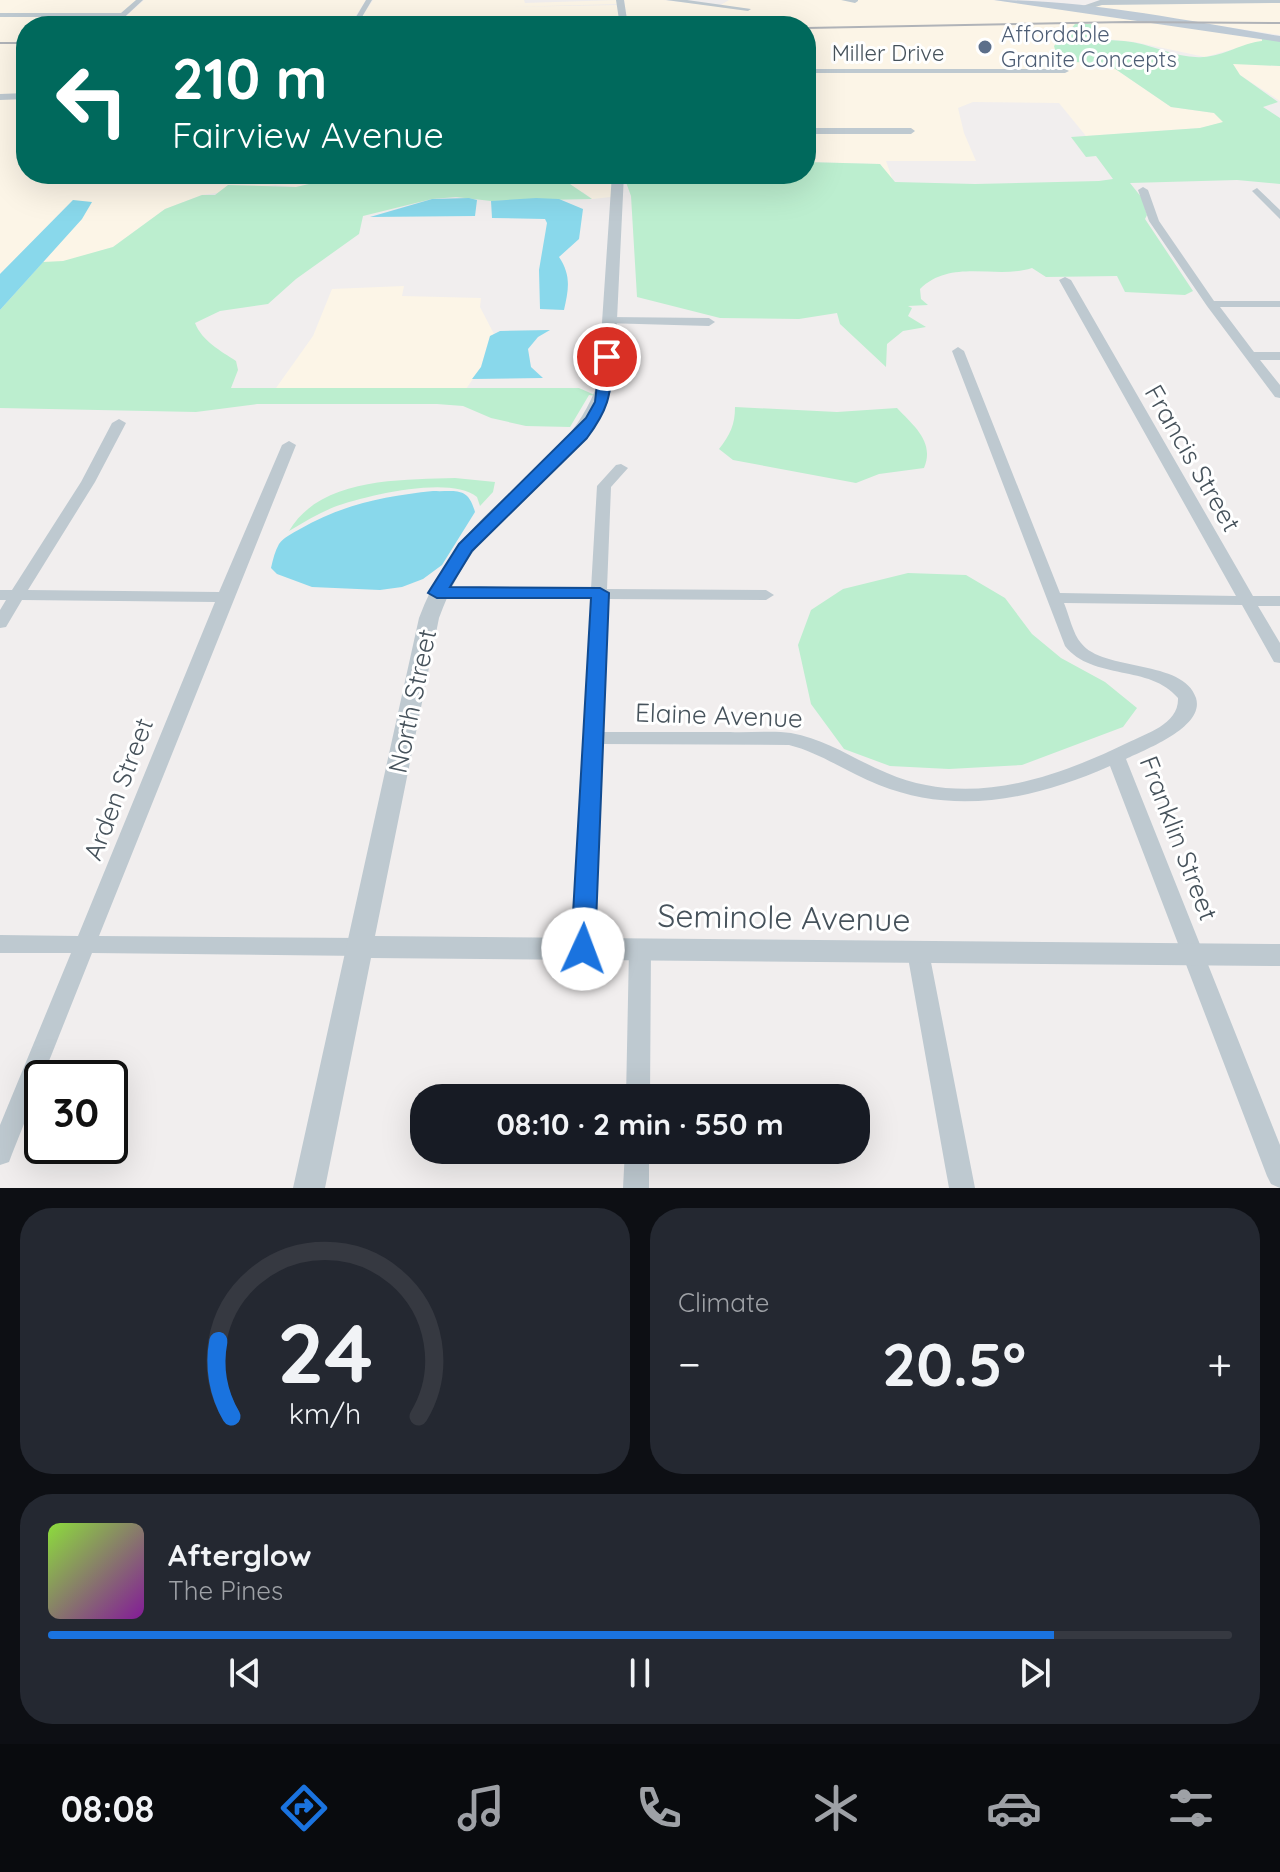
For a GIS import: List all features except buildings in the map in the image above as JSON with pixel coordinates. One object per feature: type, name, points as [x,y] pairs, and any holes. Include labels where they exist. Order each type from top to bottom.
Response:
[{"type":"main road","points":[[999,0],[1080,8]]},
{"type":"main road","points":[[1028,0],[1280,38]]},
{"type":"street","points":[[0,15],[123,15],[140,0]]},
{"type":"street","points":[[669,0],[748,9]]},
{"type":"street","points":[[715,6],[725,0]]},
{"type":"street","points":[[844,0],[855,1]]},
{"type":"street","points":[[1080,8],[1102,2],[1280,0]]},
{"type":"street","name":"Miller Drive","points":[[816,71],[1065,71]]},
{"type":"street","points":[[816,131],[911,131]]},
{"type":"street","name":"North Street","points":[[309,1188],[429,618],[437,593],[465,548],[582,434],[602,402],[606,382],[617,184]]},
{"type":"street","points":[[1143,190],[1154,221],[1211,304],[1280,394]]},
{"type":"street","points":[[1257,191],[1280,216]]},
{"type":"street","name":"Francis Street","points":[[1065,280],[1280,658]]},
{"type":"street","points":[[1211,304],[1280,304]]},
{"type":"street","points":[[608,321],[709,322]]},
{"type":"street","name":"Franklin Street","points":[[958,351],[1073,646],[1103,663],[1176,684],[1187,703],[1186,715],[1178,724],[1116,757],[1280,1176]]},
{"type":"street","points":[[1251,356],[1280,356]]},
{"type":"street","points":[[0,623],[8,595],[88,482],[119,423]]},
{"type":"street","name":"Arden Street","points":[[0,1154],[87,945],[224,597],[289,445]]},
{"type":"street","points":[[583,949],[604,486],[621,468]]},
{"type":"street","points":[[437,593],[766,595]]},
{"type":"street","points":[[8,595],[224,597]]},
{"type":"street","points":[[1055,598],[1280,601]]},
{"type":"street","name":"Elaine Avenue","points":[[592,738],[789,739],[816,744],[890,782],[914,790],[948,794],[1019,791],[1057,782],[1116,757]]},
{"type":"street","name":"Seminole Avenue","points":[[0,944],[1280,955]]},
{"type":"street","points":[[638,1084],[640,949]]},
{"type":"street","points":[[918,952],[962,1188]]},
{"type":"street","points":[[636,1188],[637,1164]]},
{"type":"shaded area","points":[[0,0],[137,0],[121,14],[0,14]]},
{"type":"shaded area","points":[[144,0],[366,0],[356,16],[126,16]]},
{"type":"shaded area","points":[[373,0],[524,0],[525,3],[617,0],[617,4],[505,7],[618,5],[620,16],[362,16]]},
{"type":"shaded area","points":[[624,0],[663,0],[751,10],[719,6],[729,0],[992,0],[1149,18],[1263,37],[1262,41],[1205,57],[1106,39],[1095,33],[1098,31],[1075,27],[1056,53],[1076,62],[1108,64],[1171,107],[1214,113],[1225,122],[1200,128],[1086,136],[1059,103],[973,102],[958,108],[976,161],[886,161],[893,181],[880,164],[816,162],[816,132],[916,132],[816,129],[816,72],[1069,71],[816,70],[816,16],[626,16]]},
{"type":"shaded area","points":[[1280,1],[1280,35],[1088,6],[1095,4]]},
{"type":"shaded area","points":[[0,15],[119,15],[16,16],[16,95],[0,96]]},
{"type":"shaded area","points":[[1232,63],[1280,66],[1280,101],[1240,75]]},
{"type":"shaded area","points":[[0,98],[16,98],[16,184],[309,184],[296,187],[275,185],[202,195],[165,209],[113,247],[63,262],[43,262],[82,219],[73,200],[0,274]]},
{"type":"shaded area","points":[[493,184],[612,184],[611,197],[592,199],[583,192]]},
{"type":"shaded area","points":[[404,286],[402,296],[481,298],[480,307],[494,334],[490,336],[481,367],[466,389],[276,388],[313,336],[332,289]]},
{"type":"green space","points":[[1075,24],[1092,24],[1099,31],[1095,33],[1105,39],[1134,42],[1193,57],[1219,54],[1262,41],[1262,38],[1280,40],[1280,66],[1233,64],[1240,75],[1278,102],[1263,107],[1280,118],[1280,184],[1237,180],[1130,183],[1142,198],[1147,215],[1145,219],[1193,291],[1185,295],[1125,292],[1117,276],[1046,277],[1032,268],[946,274],[920,289],[921,299],[928,305],[908,306],[912,308],[908,316],[926,327],[903,331],[887,344],[886,367],[840,324],[837,313],[799,319],[720,318],[637,297],[631,196],[627,184],[816,184],[816,162],[880,164],[895,182],[1099,181],[1113,179],[1096,156],[1086,157],[1071,137],[1200,128],[1223,122],[1214,113],[1171,107],[1108,64],[1075,62],[1056,53],[1054,46],[1058,41],[1067,40]]},
{"type":"green space","points":[[309,184],[570,184],[592,199],[491,201],[456,197],[432,199],[363,216],[359,234],[296,279],[268,304],[220,311],[195,323],[207,340],[236,361],[238,370],[231,388],[579,388],[597,396],[589,395],[570,427],[526,426],[491,418],[463,406],[437,404],[257,404],[196,412],[0,408],[0,310],[43,262],[63,261],[113,247],[165,209],[202,195],[215,195],[228,185],[296,187]]},
{"type":"green space","points":[[735,407],[837,412],[897,408],[921,435],[927,459],[924,468],[879,474],[856,483],[733,460],[719,449],[731,430]]},
{"type":"green space","points":[[455,478],[495,482],[493,492],[480,506],[477,497],[448,488],[386,493],[334,507],[289,531],[303,513],[341,491],[387,481]]},
{"type":"green space","points":[[908,573],[966,575],[1005,598],[1032,634],[1061,658],[1105,682],[1137,708],[1123,727],[1022,765],[949,769],[890,766],[844,749],[811,704],[798,645],[811,610],[843,589]]},
{"type":"water","points":[[432,199],[477,200],[475,216],[370,217]]},
{"type":"water","points":[[559,199],[583,209],[579,239],[559,257],[568,282],[564,310],[540,309],[539,270],[547,223],[545,219],[492,218],[491,201]]},
{"type":"water","points":[[73,200],[92,202],[82,219],[0,310],[0,274]]},
{"type":"water","points":[[550,330],[538,337],[528,349],[531,367],[543,378],[472,379],[481,367],[490,336],[500,331]]},
{"type":"water","points":[[433,491],[465,494],[475,512],[442,565],[423,579],[402,587],[380,590],[312,587],[277,574],[271,568],[279,544],[316,521],[364,503]]},
{"type":"railway","points":[[816,28],[1126,22],[1280,23]]},
{"type":"railway","points":[[0,43],[16,43]]},
{"type":"place","name":"Affordable Granite Concepts","points":[[985,47]]},
{"type":"route","points":[[583,949],[600,593],[437,593],[465,548],[582,434],[593,419],[602,402],[607,357]]}]
